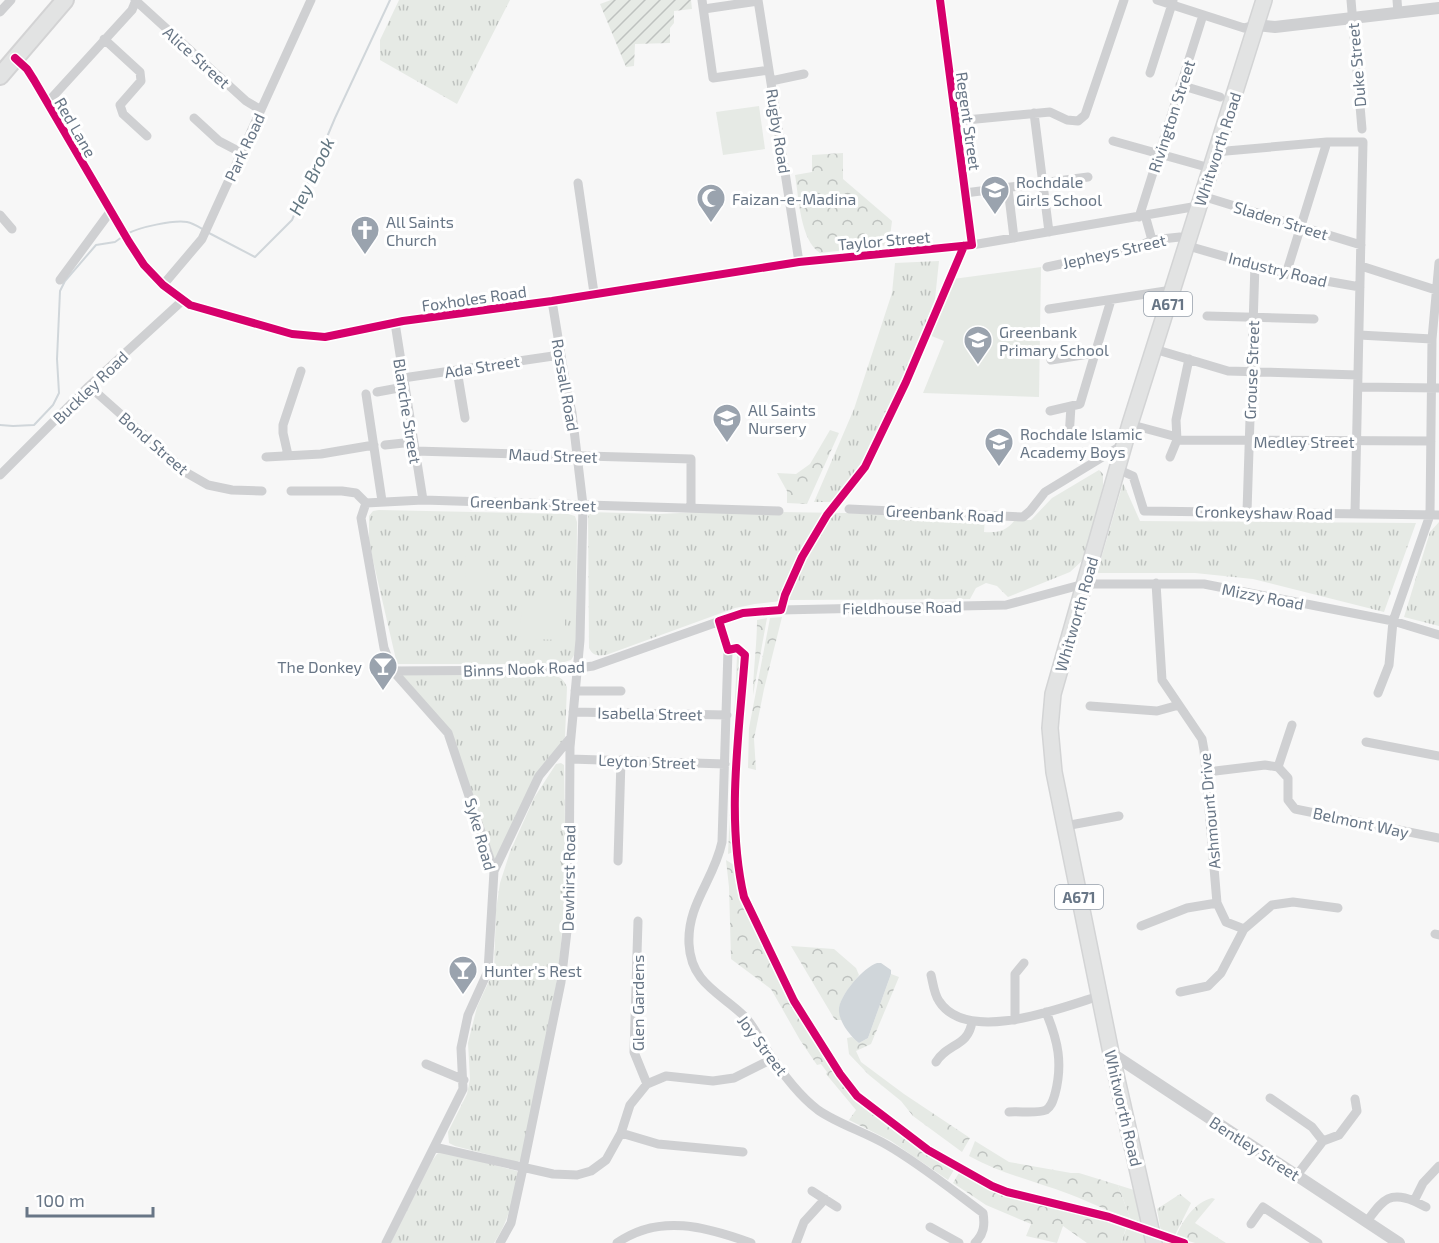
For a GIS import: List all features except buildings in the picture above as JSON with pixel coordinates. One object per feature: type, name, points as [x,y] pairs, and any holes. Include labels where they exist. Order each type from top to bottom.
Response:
[{"type":"highway","points":[[0,76],[65,0]]},
{"type":"main road","name":"Whitworth Road","points":[[1154,1243],[1111,1053],[1054,772],[1050,728],[1053,694],[1117,469],[1264,0]]},
{"type":"street","points":[[0,12],[11,0]]},
{"type":"street","points":[[46,103],[132,10],[136,0]]},
{"type":"street","name":"Alice Street","points":[[136,0],[246,101],[261,110]]},
{"type":"street","points":[[758,0],[703,5],[713,78],[769,70]]},
{"type":"street","name":"Rugby Road","points":[[758,0],[799,262]]},
{"type":"street","name":"Regent Street","points":[[940,0],[972,245]]},
{"type":"street","points":[[956,121],[1050,112],[1067,120],[1078,122],[1085,115],[1124,0]]},
{"type":"street","points":[[1157,0],[1172,2],[1244,28],[1257,25],[1275,27],[1439,8]]},
{"type":"street","name":"Duke Street","points":[[1351,0],[1362,129]]},
{"type":"street","points":[[1397,0],[1398,13]]},
{"type":"street","name":"Park Road","points":[[163,285],[202,239],[310,1]]},
{"type":"street","points":[[1150,73],[1172,2]]},
{"type":"street","name":"Rivington Street","points":[[1142,216],[1203,15]]},
{"type":"street","points":[[104,39],[140,72],[141,81],[120,105],[123,114],[147,135]]},
{"type":"street","name":"Red Lane","points":[[15,58],[27,69],[129,242]]},
{"type":"street","points":[[771,81],[804,74]]},
{"type":"street","points":[[1180,86],[1220,97]]},
{"type":"street","points":[[1034,112],[1049,232]]},
{"type":"street","points":[[194,118],[219,141],[242,153]]},
{"type":"street","points":[[1113,141],[1133,152],[1159,155],[1210,168]]},
{"type":"street","points":[[1215,152],[1327,142],[1363,142],[1355,513]]},
{"type":"street","points":[[1286,273],[1327,142]]},
{"type":"street","points":[[966,194],[1088,177]]},
{"type":"street","points":[[578,183],[594,293]]},
{"type":"street","points":[[1008,188],[1014,238]]},
{"type":"street","name":"Taylor Street","points":[[799,262],[972,245],[1142,216],[1200,201]]},
{"type":"street","name":"Sladen Street","points":[[1200,201],[1361,245]]},
{"type":"street","points":[[60,280],[110,212]]},
{"type":"street","points":[[1142,216],[1152,240]]},
{"type":"street","points":[[2,220],[12,229]]},
{"type":"street","name":"Jepheys Street","points":[[1047,267],[1135,248],[1152,240],[1180,237]]},
{"type":"street","name":"Foxholes Road","points":[[129,242],[144,265],[182,301],[225,316],[292,334],[325,337],[395,323],[799,262]]},
{"type":"street","name":"Industry Road","points":[[1195,248],[1286,273],[1360,287]]},
{"type":"street","points":[[1378,693],[1389,665],[1393,621],[1434,515],[1431,441],[1435,388],[1432,339],[1439,263]]},
{"type":"street","name":"Grouse Street","points":[[1247,512],[1255,264]]},
{"type":"street","points":[[1361,266],[1438,291]]},
{"type":"street","points":[[1048,309],[1172,290]]},
{"type":"street","points":[[1069,438],[1076,405],[1111,300]]},
{"type":"street","name":"Buckley Road","points":[[0,475],[89,386],[182,301]]},
{"type":"street","name":"Rossall Road","points":[[552,301],[572,412],[583,505]]},
{"type":"street","points":[[1207,316],[1314,319]]},
{"type":"street","name":"Blanche Street","points":[[395,323],[423,500]]},
{"type":"street","points":[[1359,335],[1432,339]]},
{"type":"street","points":[[1154,349],[1228,371],[1358,375]]},
{"type":"street","points":[[1051,360],[1095,353]]},
{"type":"street","name":"Ada Street","points":[[378,392],[403,383],[457,370],[560,355]]},
{"type":"street","points":[[1170,457],[1177,438],[1176,420],[1189,359]]},
{"type":"street","points":[[457,370],[465,418]]},
{"type":"street","points":[[288,455],[283,433],[284,425],[301,371]]},
{"type":"street","name":"Bond Street","points":[[89,386],[187,473],[208,485],[232,490],[262,491]]},
{"type":"street","points":[[1358,387],[1435,388]]},
{"type":"street","points":[[366,394],[382,501]]},
{"type":"street","points":[[1050,411],[1076,405]]},
{"type":"street","name":"Medley Street","points":[[1136,426],[1177,438],[1431,441]]},
{"type":"street","name":"Greenbank Road","points":[[849,509],[1023,517],[1030,512],[1045,492],[1125,444]]},
{"type":"street","points":[[266,457],[321,453],[374,445]]},
{"type":"street","name":"Maud Street","points":[[385,445],[578,456],[691,459],[691,507]]},
{"type":"street","name":"Cronkeyshaw Road","points":[[1117,469],[1133,476],[1144,511],[1434,515]]},
{"type":"street","points":[[291,491],[356,493],[366,503]]},
{"type":"street","name":"Greenbank Street","points":[[366,503],[423,500],[779,511]]},
{"type":"street","name":"Syke Road","points":[[366,503],[361,518],[384,648],[393,671],[448,733],[494,871],[488,971],[465,1026],[461,1048],[464,1080],[461,1096],[386,1243]]},
{"type":"street","name":"Dewhirst Road","points":[[500,1243],[511,1223],[566,954],[569,914],[570,759],[578,667],[583,505]]},
{"type":"street","name":"Ashmount Drive","points":[[1156,583],[1162,680],[1202,739],[1207,772],[1217,903]]},
{"type":"street","name":"Mizzy Road","points":[[1084,584],[1204,584],[1393,621],[1439,635]]},
{"type":"street","name":"Fieldhouse Road","points":[[719,621],[742,613],[781,610],[1006,605],[1084,584]]},
{"type":"street","name":"Binns Nook Road","points":[[393,671],[565,670],[593,666],[719,621]]},
{"type":"street","name":"Joy Street","points":[[719,621],[728,650],[722,842],[716,864],[694,908],[690,926],[691,958],[695,970],[709,988],[746,1018],[772,1059],[803,1096],[819,1110],[888,1145],[983,1213],[985,1224],[983,1232],[975,1243]]},
{"type":"street","points":[[575,691],[621,691]]},
{"type":"street","points":[[1090,706],[1157,711],[1179,705]]},
{"type":"street","name":"Isabella Street","points":[[573,711],[727,715]]},
{"type":"street","points":[[1207,772],[1265,765],[1278,767],[1292,725]]},
{"type":"street","points":[[494,871],[539,776],[571,737]]},
{"type":"street","points":[[1366,742],[1439,756]]},
{"type":"street","name":"Leyton Street","points":[[570,759],[725,764]]},
{"type":"street","points":[[618,861],[621,760]]},
{"type":"street","name":"Belmont Way","points":[[1278,767],[1288,778],[1288,800],[1295,809],[1439,838]]},
{"type":"street","points":[[1065,826],[1119,816]]},
{"type":"street","points":[[1180,993],[1208,986],[1221,973],[1244,929],[1272,906],[1293,902],[1338,908]]},
{"type":"street","points":[[1141,926],[1187,908],[1217,903],[1227,922],[1244,929]]},
{"type":"street","name":"Glen Gardens","points":[[638,921],[634,1052],[646,1084]]},
{"type":"street","points":[[1015,1020],[1015,974],[1024,963]]},
{"type":"street","points":[[931,975],[938,1000],[942,1005],[958,1016],[972,1021],[1002,1023],[1099,996]]},
{"type":"street","points":[[1009,1112],[1044,1111],[1052,1105],[1058,1083],[1060,1062],[1054,1033],[1046,1012]]},
{"type":"street","points":[[936,1062],[939,1057],[967,1037],[971,1032],[972,1021]]},
{"type":"street","name":"Bentley Street","points":[[1111,1053],[1397,1242]]},
{"type":"street","points":[[435,1147],[567,1176],[591,1171],[606,1160],[621,1133],[630,1105],[646,1084],[666,1076],[713,1082],[734,1078],[772,1059]]},
{"type":"street","points":[[426,1064],[464,1080]]},
{"type":"street","points":[[1270,1098],[1312,1127],[1323,1141]]},
{"type":"street","points":[[1296,1174],[1323,1141],[1339,1135],[1357,1111],[1355,1099]]},
{"type":"street","points":[[621,1133],[658,1144],[743,1152]]},
{"type":"street","points":[[1414,1201],[1423,1183],[1439,1166]]},
{"type":"street","points":[[812,1191],[837,1207]]},
{"type":"street","points":[[1367,1221],[1388,1198],[1395,1196],[1426,1207]]},
{"type":"street","points":[[796,1243],[804,1222],[825,1199]]},
{"type":"street","points":[[1251,1224],[1263,1207],[1318,1243]]},
{"type":"street","points":[[617,1243],[636,1232],[669,1224],[690,1226],[751,1243]]},
{"type":"street","points":[[930,1227],[959,1243]]},
{"type":"green space","points":[[399,0],[510,0],[457,104],[380,60],[380,40]]},
{"type":"green space","points":[[611,0],[691,0],[692,9],[674,11],[674,23],[670,28],[670,43],[635,44],[634,66],[626,67],[600,4]]},
{"type":"green space","points":[[759,106],[765,149],[723,155],[716,112]]},
{"type":"green space","points":[[843,153],[843,179],[892,221],[889,245],[820,253],[808,239],[801,218],[795,175],[812,172],[812,155]]},
{"type":"green space","points":[[939,261],[935,299],[908,368],[862,465],[834,502],[814,502],[854,409],[892,293],[895,263]]},
{"type":"green space","points":[[1041,267],[1039,397],[923,393],[944,341],[929,335],[953,279]]},
{"type":"green space","points":[[830,430],[839,433],[807,504],[787,503],[787,491],[777,473],[796,474],[810,464]]},
{"type":"green space","points":[[1099,470],[1103,474],[1103,486],[1084,559],[1070,572],[1008,597],[997,586],[986,583],[976,588],[970,599],[789,600],[755,604],[735,608],[606,655],[596,655],[589,648],[588,512],[659,514],[721,511],[985,518],[984,532],[993,532],[1005,529],[1015,520],[1031,520],[1052,498]]},
{"type":"green space","points":[[1123,483],[1140,521],[1416,523],[1384,612],[1253,579],[1195,573],[1097,573]]},
{"type":"green space","points":[[373,511],[575,516],[577,522],[576,652],[571,660],[558,664],[397,664],[369,543],[369,516]]},
{"type":"green space","points":[[1439,522],[1439,626],[1404,617],[1430,532]]},
{"type":"green space","points":[[465,555],[487,555],[488,595],[466,595]]},
{"type":"green space","points":[[522,596],[565,596],[565,640],[520,639]]},
{"type":"green space","points":[[782,617],[754,739],[756,770],[748,768],[749,728],[770,618]]},
{"type":"green space","points":[[767,618],[753,695],[757,620]]},
{"type":"green space","points":[[738,653],[744,661],[739,706],[736,851],[728,854],[737,656]]},
{"type":"green space","points":[[400,674],[550,675],[560,678],[567,687],[565,737],[495,861],[451,732]]},
{"type":"green space","points":[[556,764],[564,765],[565,855],[561,944],[544,1053],[521,1160],[517,1162],[455,1146],[449,1143],[448,1132],[467,1094],[470,1079],[468,1043],[477,1007],[494,970],[496,910],[500,883],[510,852],[534,798]]},
{"type":"green space","points":[[726,860],[734,865],[742,898],[766,949],[815,1040],[836,1072],[853,1094],[905,1138],[955,1168],[948,1180],[891,1141],[849,1120],[856,1110],[826,1074],[821,1064],[817,1065],[771,989],[731,959]]},
{"type":"green space","points":[[791,946],[834,949],[856,968],[859,975],[847,991],[839,1008],[842,1020],[835,1020]]},
{"type":"green space","points":[[891,974],[899,977],[871,1044],[856,1051],[861,1062],[970,1138],[962,1152],[913,1116],[901,1101],[869,1075],[849,1054],[847,1038],[852,1037],[859,1043],[868,1038]]},
{"type":"green space","points":[[975,1141],[1009,1162],[1079,1173],[1118,1185],[1130,1218],[981,1162],[969,1156]]},
{"type":"green space","points":[[442,1151],[517,1171],[510,1210],[494,1243],[391,1243],[432,1161]]},
{"type":"green space","points":[[960,1171],[1009,1195],[1127,1225],[1121,1243],[1087,1243],[1063,1226],[1057,1243],[1026,1236],[1031,1224],[986,1205],[953,1183]]},
{"type":"green space","points":[[1118,1185],[1134,1190],[1146,1243],[1121,1243],[1130,1218]]},
{"type":"green space","points":[[1180,1194],[1191,1203],[1171,1243],[1163,1243],[1157,1209]]},
{"type":"green space","points":[[1212,1198],[1215,1199],[1195,1223],[1226,1243],[1195,1243],[1176,1237],[1190,1213],[1200,1204]]},
{"type":"shaded area","points":[[877,963],[891,970],[891,974],[868,1038],[859,1043],[844,1025],[839,1012],[840,1006],[852,983],[865,970]]},
{"type":"waterway","name":"Hey Brook","points":[[209,233],[255,257],[292,220],[335,118],[390,0]]},
{"type":"waterway","name":"Hey Brook","points":[[127,234],[165,223],[181,222],[191,223],[204,230]]},
{"type":"waterway","points":[[0,425],[34,425],[53,405],[59,393],[57,359],[60,291],[65,281],[96,245],[115,242],[122,237]]},
{"type":"cycle path","points":[[15,58],[27,69],[34,80],[129,242],[144,265],[163,285],[190,305],[292,334],[325,337],[403,321],[552,301],[799,262],[972,245],[940,0]]},
{"type":"cycle path","points":[[964,246],[906,382],[865,467],[827,515],[802,557],[785,595],[781,610],[743,613],[719,621],[728,650],[737,648],[745,655],[737,746],[735,807],[736,838],[744,897],[794,1001],[840,1074],[857,1096],[928,1150],[992,1186],[1007,1192],[1109,1217],[1184,1243]]},
{"type":"place","name":"Rochdale Girls School","points":[[995,216]]},
{"type":"place","name":"Faizan-e-Madina","points":[[711,224]]},
{"type":"place","name":"All Saints Church","points":[[365,256]]},
{"type":"place","name":"Greenbank Primary School","points":[[978,366]]},
{"type":"place","name":"All Saints Nursery","points":[[727,444]]},
{"type":"place","name":"Rochdale Islamic Academy Boys","points":[[999,468]]},
{"type":"place","name":"The Donkey","points":[[383,692]]},
{"type":"place","name":"Hunter's Rest","points":[[463,996]]}]
